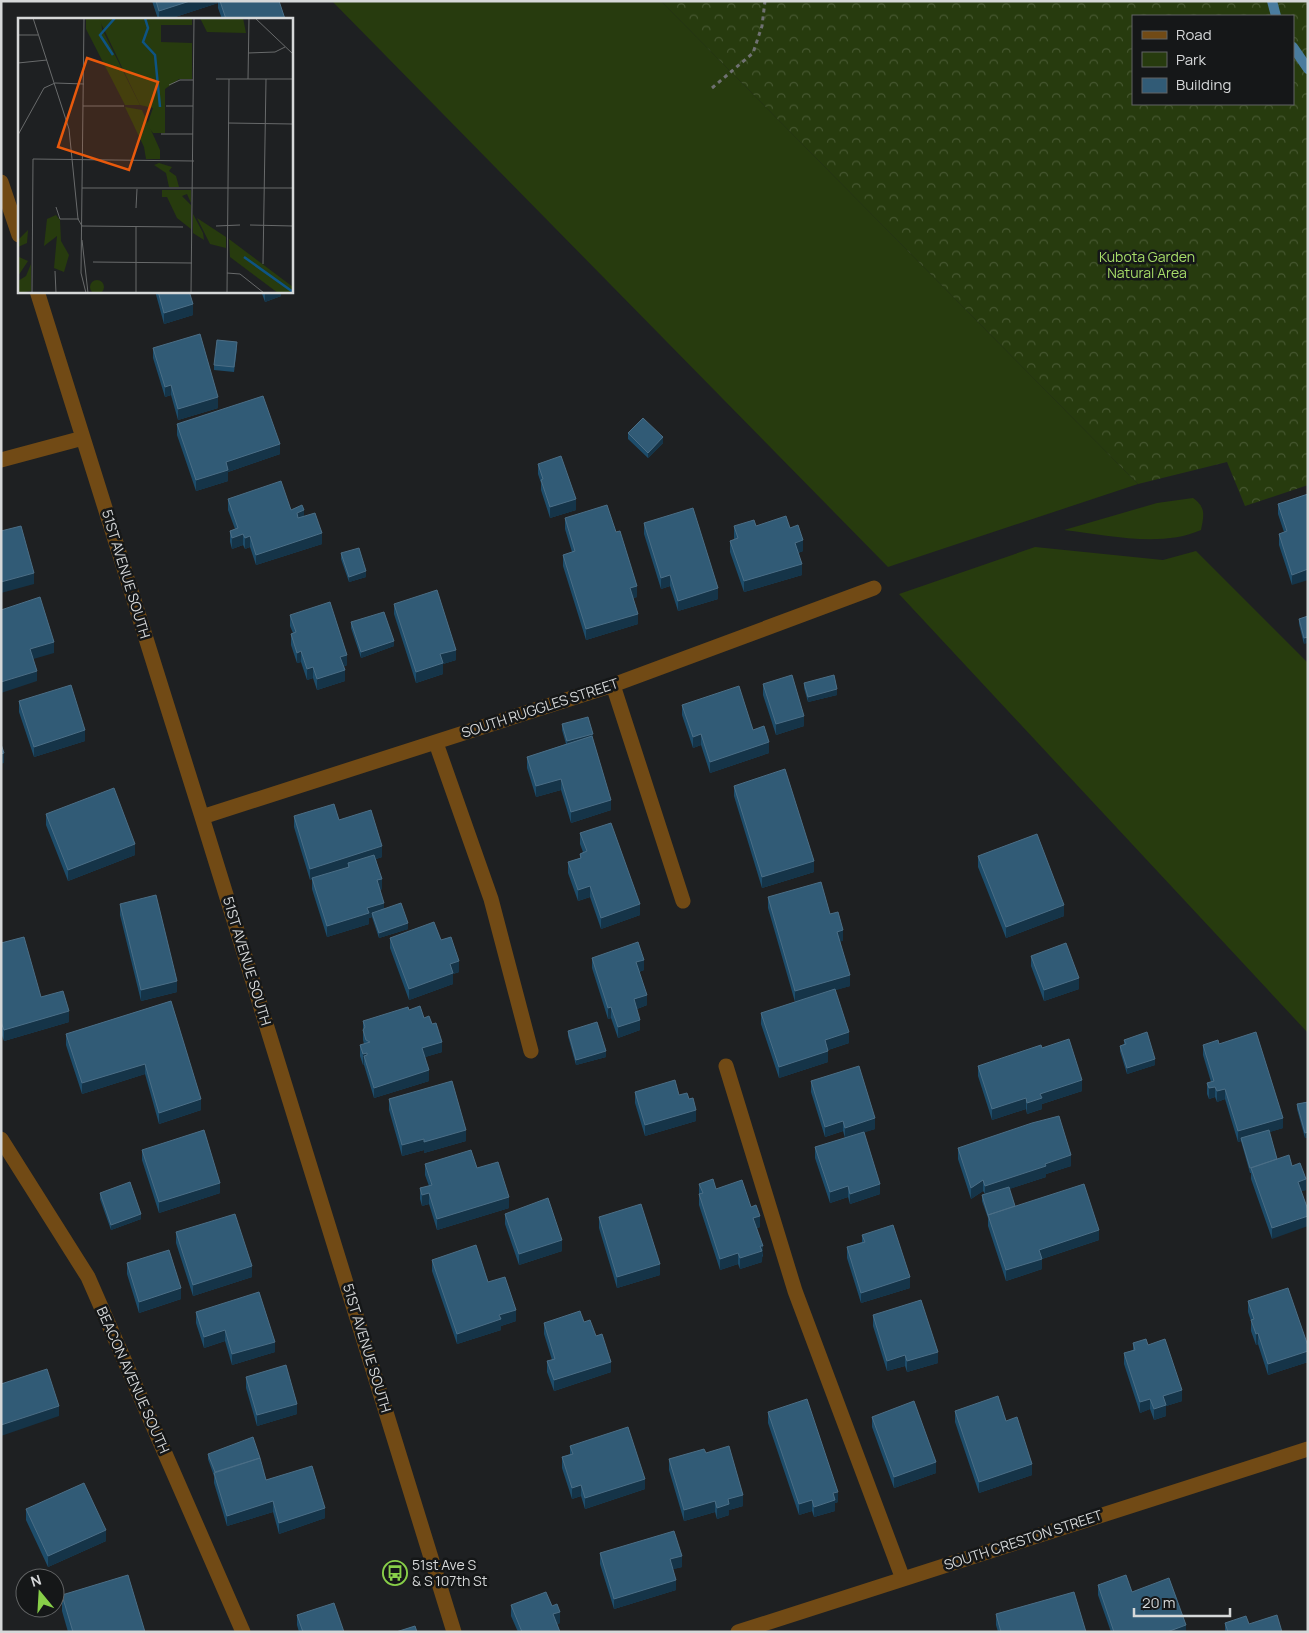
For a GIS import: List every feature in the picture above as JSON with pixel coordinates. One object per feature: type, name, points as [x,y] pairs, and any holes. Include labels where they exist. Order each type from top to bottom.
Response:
[{"type":"street","points":[[1,182],[18,232]]},
{"type":"street","name":"51ST AVENUE SOUTH","points":[[37,292],[202,816],[454,1632]]},
{"type":"street","points":[[1,460],[83,438]]},
{"type":"street","name":"SOUTH RUGGLES STREET","points":[[202,816],[436,743],[613,685],[874,588]]},
{"type":"street","points":[[613,685],[682,901]]},
{"type":"street","points":[[436,743],[491,899],[531,1051]]},
{"type":"street","points":[[726,1066],[795,1291],[903,1579]]},
{"type":"street","name":"BEACON AVENUE SOUTH","points":[[1,1139],[88,1277],[243,1632]]},
{"type":"street","name":"SOUTH CRESTON STREET","points":[[738,1632],[1308,1449]]},
{"type":"path","points":[[712,88],[753,53],[762,26],[765,1]]},
{"type":"green space","points":[[332,1],[661,1],[1138,484],[888,567]]},
{"type":"green space","name":"Kubota Garden Natural Area","points":[[661,1],[1308,1],[1308,485],[1245,506],[1227,462],[1138,484]]},
{"type":"green space","points":[[1193,498],[1200,505],[1203,512],[1201,530],[1185,535],[1169,538],[1134,539],[1064,530],[1157,503]]},
{"type":"green space","points":[[1035,547],[1163,560],[1196,551],[1308,663],[1308,1033],[899,594]]},
{"type":"building","points":[[156,1],[190,1],[159,11]]},
{"type":"building","points":[[220,1],[279,1],[285,18],[226,18]]},
{"type":"building","points":[[158,292],[189,292],[193,304],[164,313]]},
{"type":"building","points":[[200,334],[218,397],[178,409],[171,385],[165,387],[153,348]]},
{"type":"building","points":[[217,340],[237,342],[234,367],[214,365]]},
{"type":"building","points":[[263,396],[280,444],[226,462],[228,470],[196,480],[177,424]]},
{"type":"building","points":[[643,418],[663,437],[648,453],[628,433]]},
{"type":"building","points":[[561,456],[576,499],[550,507],[538,464]]},
{"type":"building","points":[[281,481],[291,510],[302,505],[304,510],[297,513],[298,518],[315,513],[322,533],[256,555],[250,536],[245,538],[243,534],[232,538],[230,531],[238,528],[228,499]]},
{"type":"building","points":[[1308,494],[1308,569],[1292,575],[1279,534],[1287,531],[1278,504]]},
{"type":"building","points":[[607,505],[616,532],[620,531],[637,586],[630,588],[638,614],[586,629],[563,555],[575,551],[565,518]]},
{"type":"building","points":[[693,508],[718,588],[678,601],[670,575],[661,578],[644,523]]},
{"type":"building","points":[[786,516],[790,528],[798,525],[803,540],[795,543],[802,564],[744,581],[730,541],[738,538],[734,526],[754,520],[756,526]]},
{"type":"building","points":[[21,526],[34,573],[1,582],[1,531]]},
{"type":"building","points":[[359,548],[366,571],[349,577],[341,553]]},
{"type":"building","points":[[437,590],[456,650],[440,654],[443,663],[416,672],[394,604]]},
{"type":"building","points":[[40,597],[54,642],[30,649],[37,671],[1,682],[1,610]]},
{"type":"building","points":[[330,602],[347,655],[340,657],[345,670],[317,679],[313,667],[307,669],[301,651],[297,653],[291,634],[296,632],[290,615]]},
{"type":"building","points":[[384,612],[394,641],[361,652],[351,622]]},
{"type":"building","points":[[1308,616],[1308,637],[1304,638],[1299,619]]},
{"type":"building","points":[[792,675],[804,716],[776,724],[763,684]]},
{"type":"building","points":[[834,675],[837,689],[808,697],[804,683]]},
{"type":"building","points":[[71,685],[85,730],[34,747],[19,701]]},
{"type":"building","points":[[739,686],[753,730],[764,726],[769,742],[710,762],[701,734],[693,737],[682,705]]},
{"type":"building","points":[[588,717],[593,734],[567,741],[562,724]]},
{"type":"building","points":[[592,736],[611,800],[571,812],[561,779],[536,786],[527,757]]},
{"type":"building","points":[[785,769],[814,861],[762,877],[734,786]]},
{"type":"building","points":[[114,788],[135,844],[68,870],[46,814]]},
{"type":"building","points":[[334,804],[339,820],[371,810],[382,846],[310,869],[294,816]]},
{"type":"building","points":[[611,823],[640,904],[601,918],[590,886],[578,890],[568,862],[581,858],[580,854],[587,851],[580,833]]},
{"type":"building","points":[[1037,834],[1064,905],[1006,927],[978,856]]},
{"type":"building","points":[[374,855],[382,879],[377,880],[384,903],[367,908],[369,913],[327,926],[312,878],[349,867],[348,863]]},
{"type":"building","points":[[821,882],[830,914],[838,912],[843,930],[837,932],[850,975],[795,991],[768,897]]},
{"type":"building","points":[[156,895],[177,981],[141,990],[120,904]]},
{"type":"building","points":[[401,903],[408,923],[379,933],[372,913]]},
{"type":"building","points":[[434,922],[441,940],[451,937],[459,961],[450,964],[453,973],[409,989],[390,938]]},
{"type":"building","points":[[24,937],[41,997],[63,991],[69,1011],[4,1030],[1,1022],[1,943]]},
{"type":"building","points":[[638,942],[644,960],[636,962],[647,995],[634,999],[640,1020],[618,1027],[611,1007],[608,1008],[592,958]]},
{"type":"building","points":[[1066,943],[1079,978],[1044,990],[1031,956]]},
{"type":"building","points":[[835,989],[849,1032],[825,1040],[828,1051],[779,1067],[761,1013]]},
{"type":"building","points":[[171,1001],[201,1099],[159,1113],[145,1064],[82,1083],[66,1034]]},
{"type":"building","points":[[420,1006],[424,1018],[429,1016],[432,1024],[436,1023],[442,1042],[422,1048],[429,1070],[374,1088],[364,1056],[367,1053],[363,1054],[360,1045],[370,1042],[366,1040],[363,1021],[408,1007],[409,1010]]},
{"type":"building","points":[[597,1022],[606,1051],[576,1060],[568,1031]]},
{"type":"building","points":[[1147,1032],[1155,1059],[1127,1068],[1120,1046],[1126,1044],[1124,1040]]},
{"type":"building","points":[[1256,1032],[1283,1118],[1238,1131],[1225,1089],[1217,1091],[1215,1087],[1209,1088],[1207,1083],[1214,1081],[1203,1045],[1218,1040],[1219,1044]]},
{"type":"building","points":[[1069,1039],[1082,1080],[1040,1094],[1042,1098],[1027,1103],[1026,1098],[992,1109],[978,1066],[1041,1045],[1042,1048]]},
{"type":"building","points":[[859,1066],[875,1118],[845,1128],[843,1121],[825,1127],[811,1081]]},
{"type":"building","points":[[675,1080],[679,1095],[687,1093],[689,1099],[693,1098],[696,1110],[645,1125],[635,1092]]},
{"type":"building","points":[[452,1081],[466,1130],[424,1142],[424,1139],[402,1145],[389,1099]]},
{"type":"building","points":[[1308,1102],[1308,1132],[1305,1133],[1297,1104]]},
{"type":"building","points":[[1059,1116],[1071,1155],[1045,1164],[1046,1166],[985,1186],[983,1180],[971,1188],[958,1148]]},
{"type":"building","points":[[204,1130],[220,1183],[159,1202],[142,1150]]},
{"type":"building","points":[[1269,1130],[1277,1159],[1250,1168],[1241,1138]]},
{"type":"building","points":[[864,1132],[880,1184],[850,1194],[848,1186],[830,1192],[815,1147]]},
{"type":"building","points":[[471,1150],[477,1168],[498,1162],[509,1197],[437,1219],[429,1193],[422,1195],[420,1188],[432,1185],[425,1164]]},
{"type":"building","points":[[1289,1155],[1292,1166],[1300,1163],[1306,1179],[1298,1182],[1308,1210],[1308,1216],[1272,1228],[1251,1168]]},
{"type":"building","points":[[713,1179],[716,1189],[742,1180],[751,1207],[756,1205],[760,1216],[753,1218],[763,1246],[760,1246],[762,1251],[740,1258],[738,1253],[720,1259],[699,1194],[703,1193],[699,1184]]},
{"type":"building","points":[[130,1182],[141,1214],[111,1225],[100,1193]]},
{"type":"building","points":[[1084,1184],[1099,1230],[1039,1250],[1042,1259],[1006,1270],[988,1215]]},
{"type":"building","points":[[1009,1187],[1015,1206],[988,1215],[982,1195]]},
{"type":"building","points":[[548,1198],[562,1240],[519,1254],[505,1214]]},
{"type":"building","points":[[641,1204],[660,1264],[617,1277],[599,1217]]},
{"type":"building","points":[[235,1214],[252,1266],[193,1285],[176,1232]]},
{"type":"building","points":[[893,1225],[910,1277],[861,1293],[847,1247],[865,1242],[862,1235]]},
{"type":"building","points":[[476,1245],[488,1282],[505,1277],[516,1310],[499,1315],[501,1319],[457,1334],[432,1260]]},
{"type":"building","points":[[169,1250],[181,1288],[139,1302],[127,1263]]},
{"type":"building","points":[[1288,1288],[1308,1346],[1308,1351],[1268,1364],[1258,1333],[1256,1334],[1251,1320],[1254,1319],[1248,1301]]},
{"type":"building","points":[[259,1292],[275,1342],[232,1354],[225,1330],[204,1337],[196,1312]]},
{"type":"building","points":[[921,1300],[938,1352],[907,1361],[905,1355],[887,1361],[873,1315]]},
{"type":"building","points":[[580,1311],[584,1322],[590,1320],[596,1336],[602,1334],[611,1362],[554,1380],[547,1361],[555,1359],[544,1323]]},
{"type":"building","points":[[1146,1339],[1148,1345],[1165,1339],[1182,1390],[1163,1396],[1166,1405],[1154,1409],[1150,1399],[1140,1402],[1124,1353],[1135,1350],[1133,1343]]},
{"type":"building","points":[[286,1365],[297,1404],[257,1415],[246,1377]]},
{"type":"building","points":[[47,1369],[59,1406],[1,1425],[1,1384]]},
{"type":"building","points":[[998,1396],[1006,1421],[1017,1417],[1032,1464],[979,1482],[955,1411]]},
{"type":"building","points":[[807,1399],[838,1492],[833,1493],[835,1500],[814,1507],[812,1500],[799,1504],[768,1412]]},
{"type":"building","points":[[914,1401],[936,1462],[894,1477],[872,1417]]},
{"type":"building","points":[[628,1427],[645,1479],[585,1498],[581,1485],[572,1488],[562,1457],[573,1454],[570,1446]]},
{"type":"building","points":[[253,1437],[260,1458],[215,1472],[208,1454]]},
{"type":"building","points":[[729,1446],[743,1495],[728,1499],[729,1504],[717,1508],[715,1501],[684,1510],[669,1459],[704,1449],[706,1453]]},
{"type":"building","points":[[260,1458],[266,1480],[312,1466],[325,1508],[279,1523],[273,1501],[227,1516],[214,1473]]},
{"type":"building","points":[[84,1483],[106,1530],[48,1556],[26,1509]]},
{"type":"building","points":[[674,1531],[682,1556],[670,1559],[676,1580],[614,1599],[600,1553]]},
{"type":"building","points":[[128,1575],[145,1632],[73,1632],[65,1605],[65,1594]]},
{"type":"building","points":[[1126,1575],[1132,1592],[1169,1578],[1186,1625],[1167,1632],[1114,1632],[1098,1585]]},
{"type":"building","points":[[546,1592],[552,1606],[557,1604],[560,1612],[553,1614],[560,1632],[522,1632],[511,1605]]},
{"type":"building","points":[[1074,1592],[1086,1632],[1001,1632],[996,1614]]},
{"type":"building","points":[[334,1603],[344,1632],[303,1632],[297,1615]]},
{"type":"building","points":[[1277,1615],[1282,1632],[1228,1632],[1225,1623],[1246,1616],[1249,1624]]},
{"type":"building","points":[[415,1626],[417,1632],[396,1632]]},
{"type":"waterway","points":[[1272,1],[1276,15]]},
{"type":"waterway","points":[[1294,48],[1308,69]]},
{"type":"place","name":"51st Ave S & S 107th St","points":[[395,1573]]}]
